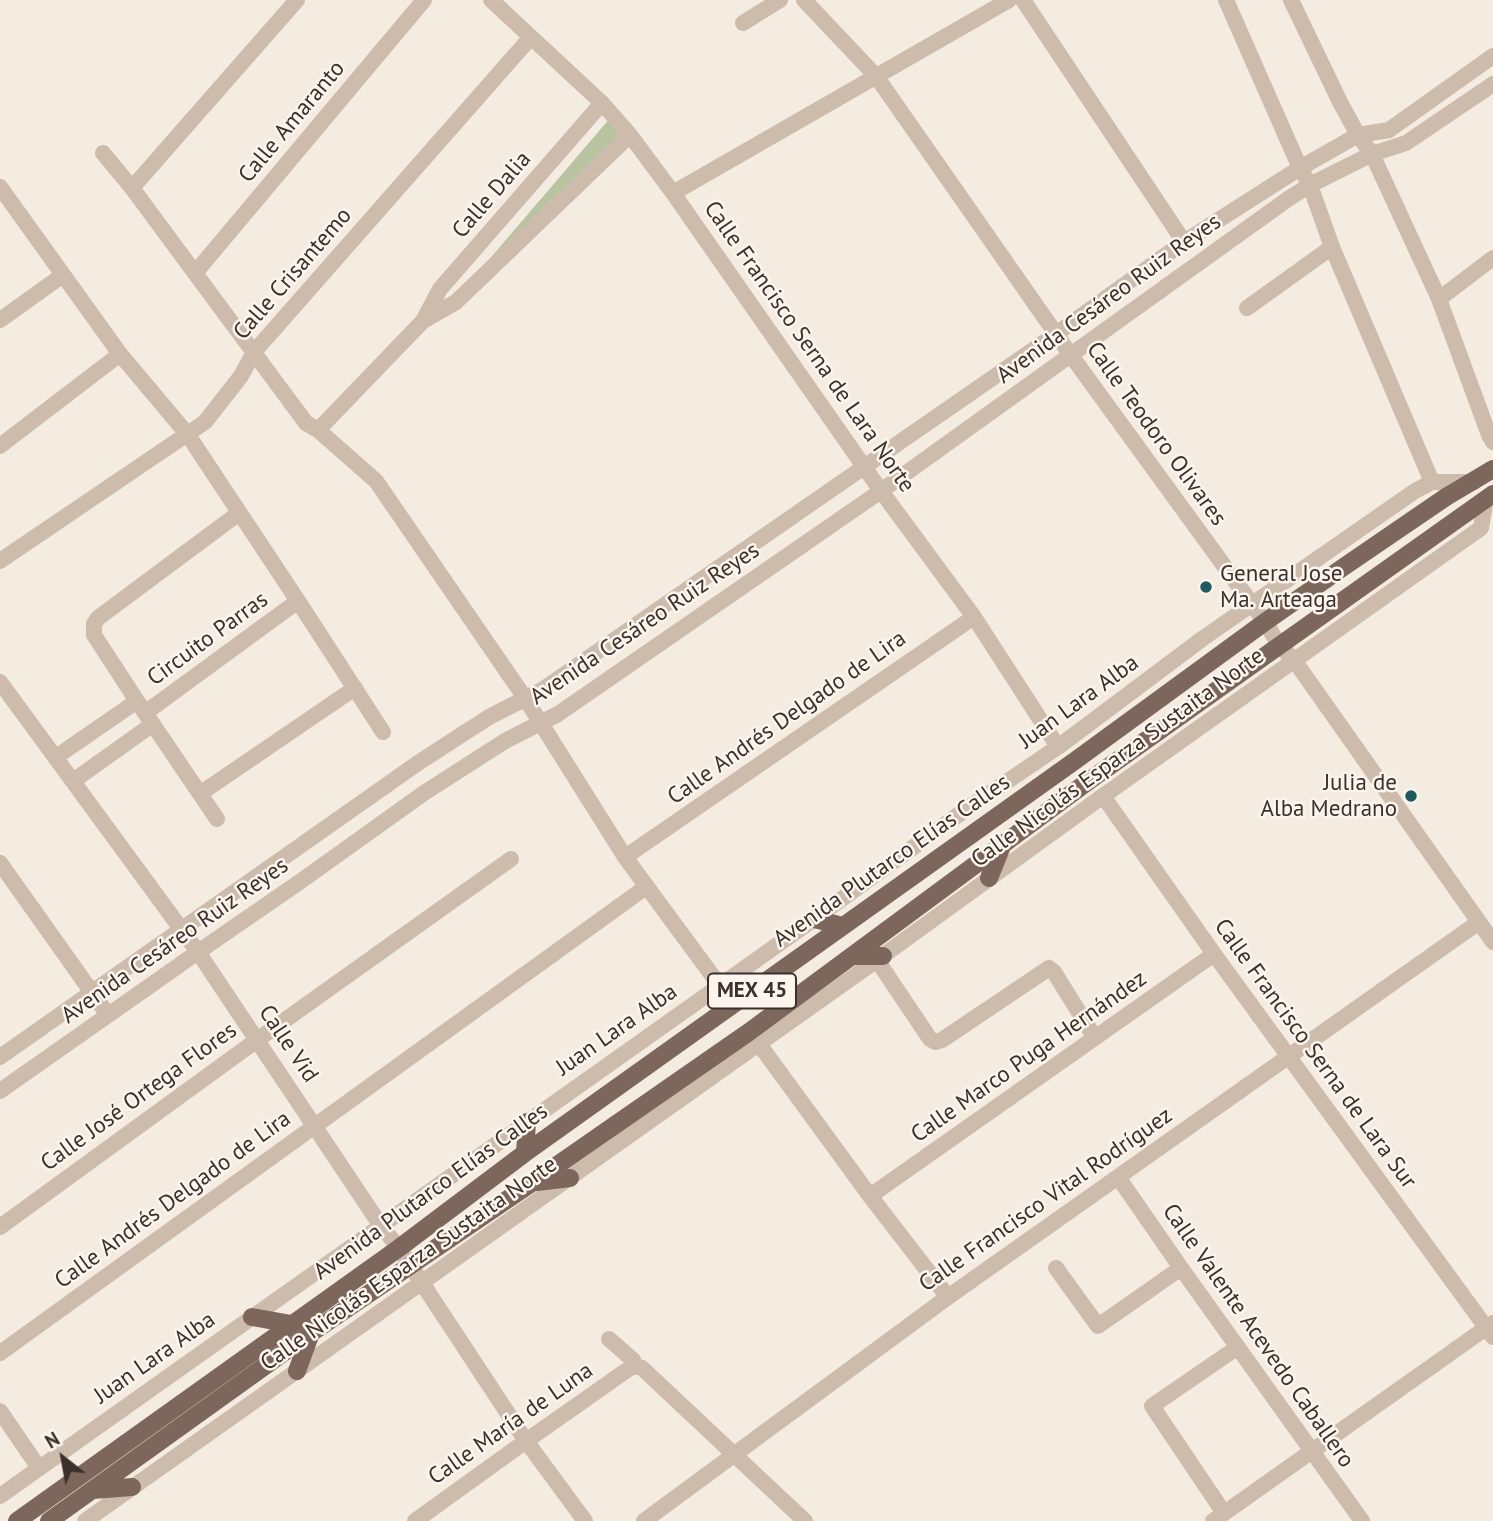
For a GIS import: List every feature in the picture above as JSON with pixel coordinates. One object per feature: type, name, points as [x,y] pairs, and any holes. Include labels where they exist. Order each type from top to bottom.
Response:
[{"type":"main road","name":"Avenida Plutarco Elías Calles","points":[[17,1521],[1265,622],[1446,497],[1493,469]]},
{"type":"main road","name":"Avenida Plutarco Elías Calles","points":[[49,1521],[312,1333],[749,1032],[1090,780],[1490,496]]},
{"type":"main road","points":[[989,878],[1002,846]]},
{"type":"main road","points":[[814,919],[843,926]]},
{"type":"main road","points":[[853,956],[880,958]]},
{"type":"main road","points":[[525,1153],[527,1122]]},
{"type":"main road","points":[[533,1182],[570,1178]]},
{"type":"main road","points":[[252,1317],[291,1324]]},
{"type":"main road","points":[[297,1371],[312,1333]]},
{"type":"main road","points":[[93,1490],[132,1487]]},
{"type":"street","points":[[132,188],[297,0]]},
{"type":"street","name":"Calle Amaranto","points":[[195,273],[424,0]]},
{"type":"street","points":[[743,23],[780,0]]},
{"type":"street","name":"Calle Teodoro Olivares","points":[[804,0],[876,76],[1070,354],[1280,646],[1294,660],[1493,942]]},
{"type":"street","points":[[673,193],[1009,0]]},
{"type":"street","points":[[1023,0],[1184,242]]},
{"type":"street","points":[[1226,0],[1310,185],[1332,247],[1432,482],[1474,482]]},
{"type":"street","points":[[1291,0],[1340,102],[1372,154],[1439,299],[1493,442]]},
{"type":"street","name":"Calle Francisco Serna de Lara Norte","points":[[496,2],[602,103],[630,135],[881,491],[974,617],[1058,747]]},
{"type":"street","name":"Calle Crisantemo","points":[[0,561],[205,422],[241,376],[254,352],[531,37]]},
{"type":"street","name":"Avenida Cesáreo Ruiz Reyes","points":[[0,1057],[418,763],[489,717],[542,690],[1056,334],[1184,242],[1300,168],[1358,135],[1389,130],[1493,57]]},
{"type":"street","name":"Avenida Cesáreo Ruiz Reyes","points":[[0,1091],[424,793],[505,741],[558,714],[881,491],[1310,185],[1372,154],[1406,144],[1493,84]]},
{"type":"street","name":"Calle Dalia","points":[[318,430],[423,321],[440,289],[602,103]]},
{"type":"street","name":"Calle Dalia","points":[[423,321],[456,302],[630,135]]},
{"type":"street","points":[[103,153],[132,188],[306,423],[318,430],[376,481],[525,698],[625,857],[720,986]]},
{"type":"street","name":"Circuito Parras","points":[[1,191],[120,354],[188,435],[383,732]]},
{"type":"street","points":[[1247,309],[1332,247]]},
{"type":"street","points":[[1439,299],[1493,258]]},
{"type":"street","points":[[0,320],[63,275]]},
{"type":"street","points":[[0,446],[120,354]]},
{"type":"street","name":"Juan Lara Alba","points":[[0,1496],[965,810],[1058,747],[1202,639],[1415,491],[1432,482]]},
{"type":"street","name":"Calle Nicolás Esparza Sustaita Norte","points":[[85,1521],[1481,528],[1490,496]]},
{"type":"street","name":"Circuito Parras","points":[[217,819],[94,635],[96,621],[239,513]]},
{"type":"street","name":"Circuito Parras","points":[[74,781],[145,713],[299,601]]},
{"type":"street","name":"Calle Andrés Delgado de Lira","points":[[625,857],[974,617]]},
{"type":"street","name":"Calle Vid","points":[[0,682],[198,951],[526,1441],[585,1521]]},
{"type":"street","points":[[201,793],[355,688]]},
{"type":"street","name":"Circuito Parras","points":[[56,757],[145,713]]},
{"type":"street","name":"Calle Francisco Serna de Lara Sur","points":[[1103,796],[1288,1057],[1491,1329]]},
{"type":"street","points":[[965,810],[979,829]]},
{"type":"street","name":"Calle José Ortega Flores","points":[[0,1227],[511,859]]},
{"type":"street","points":[[0,863],[108,1015]]},
{"type":"street","name":"Calle Andrés Delgado de Lira","points":[[0,1353],[646,887]]},
{"type":"street","name":"Calle Francisco Vital Rodríguez","points":[[644,1521],[947,1297],[1479,922]]},
{"type":"street","name":"Calle Marco Puga Hernández","points":[[870,1196],[1214,954]]},
{"type":"street","points":[[880,958],[930,1039],[935,1042],[942,1040],[1049,968],[1095,1038]]},
{"type":"street","points":[[759,1044],[947,1297]]},
{"type":"street","name":"Calle Valente Acevedo Caballero","points":[[1118,1177],[1362,1521]]},
{"type":"street","points":[[1056,1268],[1098,1326],[1181,1268]]},
{"type":"street","points":[[1238,1347],[1152,1406],[1219,1517],[1491,1329]]},
{"type":"street","points":[[609,1339],[805,1521]]},
{"type":"street","name":"Calle María de Luna","points":[[415,1521],[635,1366]]},
{"type":"street","points":[[0,1411],[39,1468]]},
{"type":"green space","points":[[611,117],[626,134],[463,290]]},
{"type":"place","name":"General Jose Ma. Arteaga","points":[[1206,587]]},
{"type":"place","name":"Julia de Alba Medrano","points":[[1411,796]]}]
